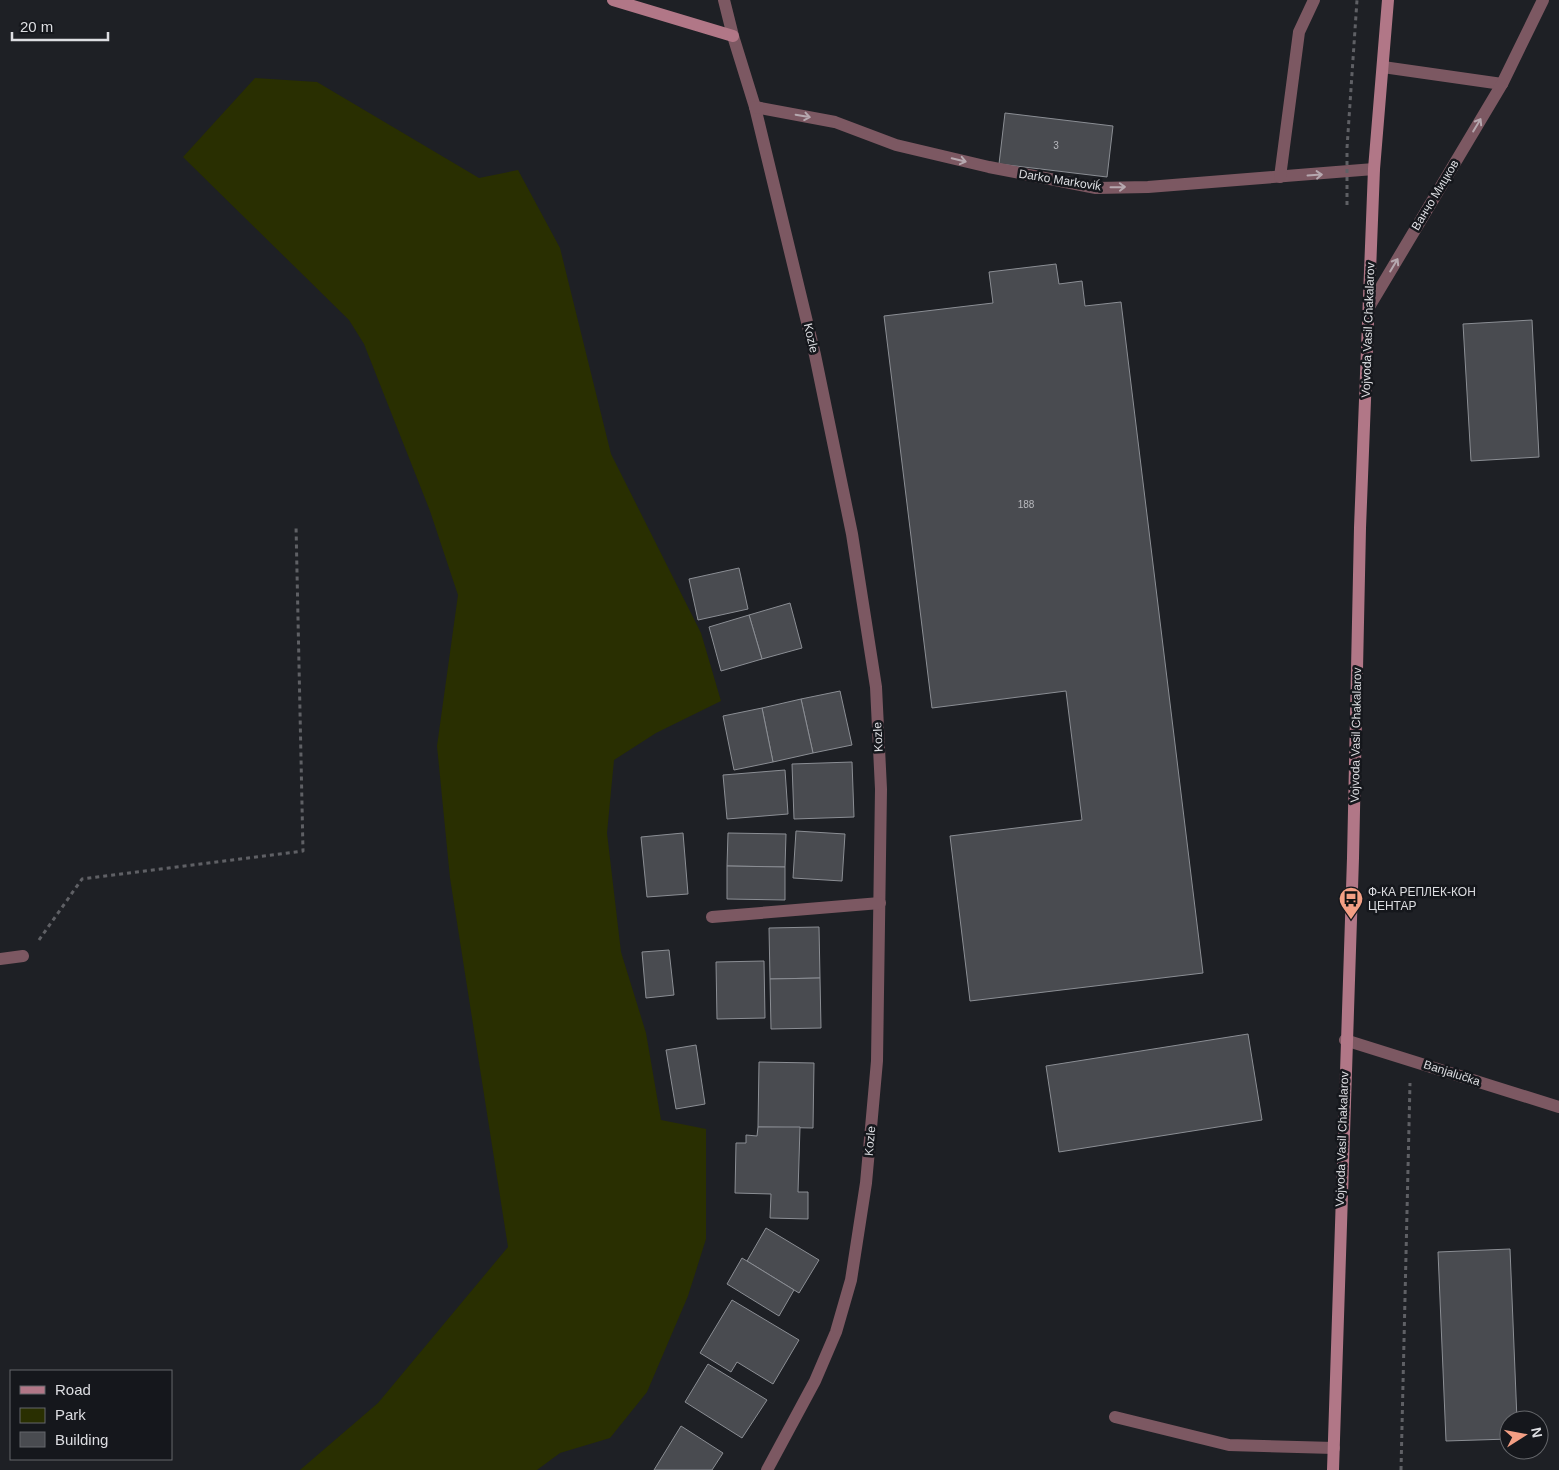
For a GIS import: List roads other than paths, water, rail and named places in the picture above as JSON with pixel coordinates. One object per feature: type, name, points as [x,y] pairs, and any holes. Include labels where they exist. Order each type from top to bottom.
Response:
[{"type":"street","points":[[613,0],[733,36]]},
{"type":"street","name":"Kozle","points":[[724,0],[755,107],[815,355],[856,553],[876,687],[881,789],[877,1060],[866,1183],[851,1280],[836,1332],[815,1381],[766,1470]]},
{"type":"street","points":[[1280,177],[1300,32],[1314,0]]},
{"type":"street","name":"Vojvoda Vasil Chakalarov","points":[[1333,1470],[1353,858],[1360,528],[1374,170],[1388,0]]},
{"type":"street","name":"Ванчо Мицков","points":[[1369,307],[1502,84],[1543,0]]},
{"type":"street","points":[[1383,67],[1502,84]]},
{"type":"street","name":"Darko Markoviḱ","points":[[755,107],[835,122],[896,145],[970,163],[1096,188],[1374,170]]},
{"type":"street","points":[[712,917],[880,903]]},
{"type":"street","points":[[0,960],[23,956]]},
{"type":"street","name":"Banjalučka","points":[[1346,1040],[1559,1108]]},
{"type":"street","points":[[1115,1416],[1229,1445],[1334,1448]]},
{"type":"place","name":"Ф-КА РЕПЛЕК-КОН ЦЕНТАР","points":[[1351,920]]}]
